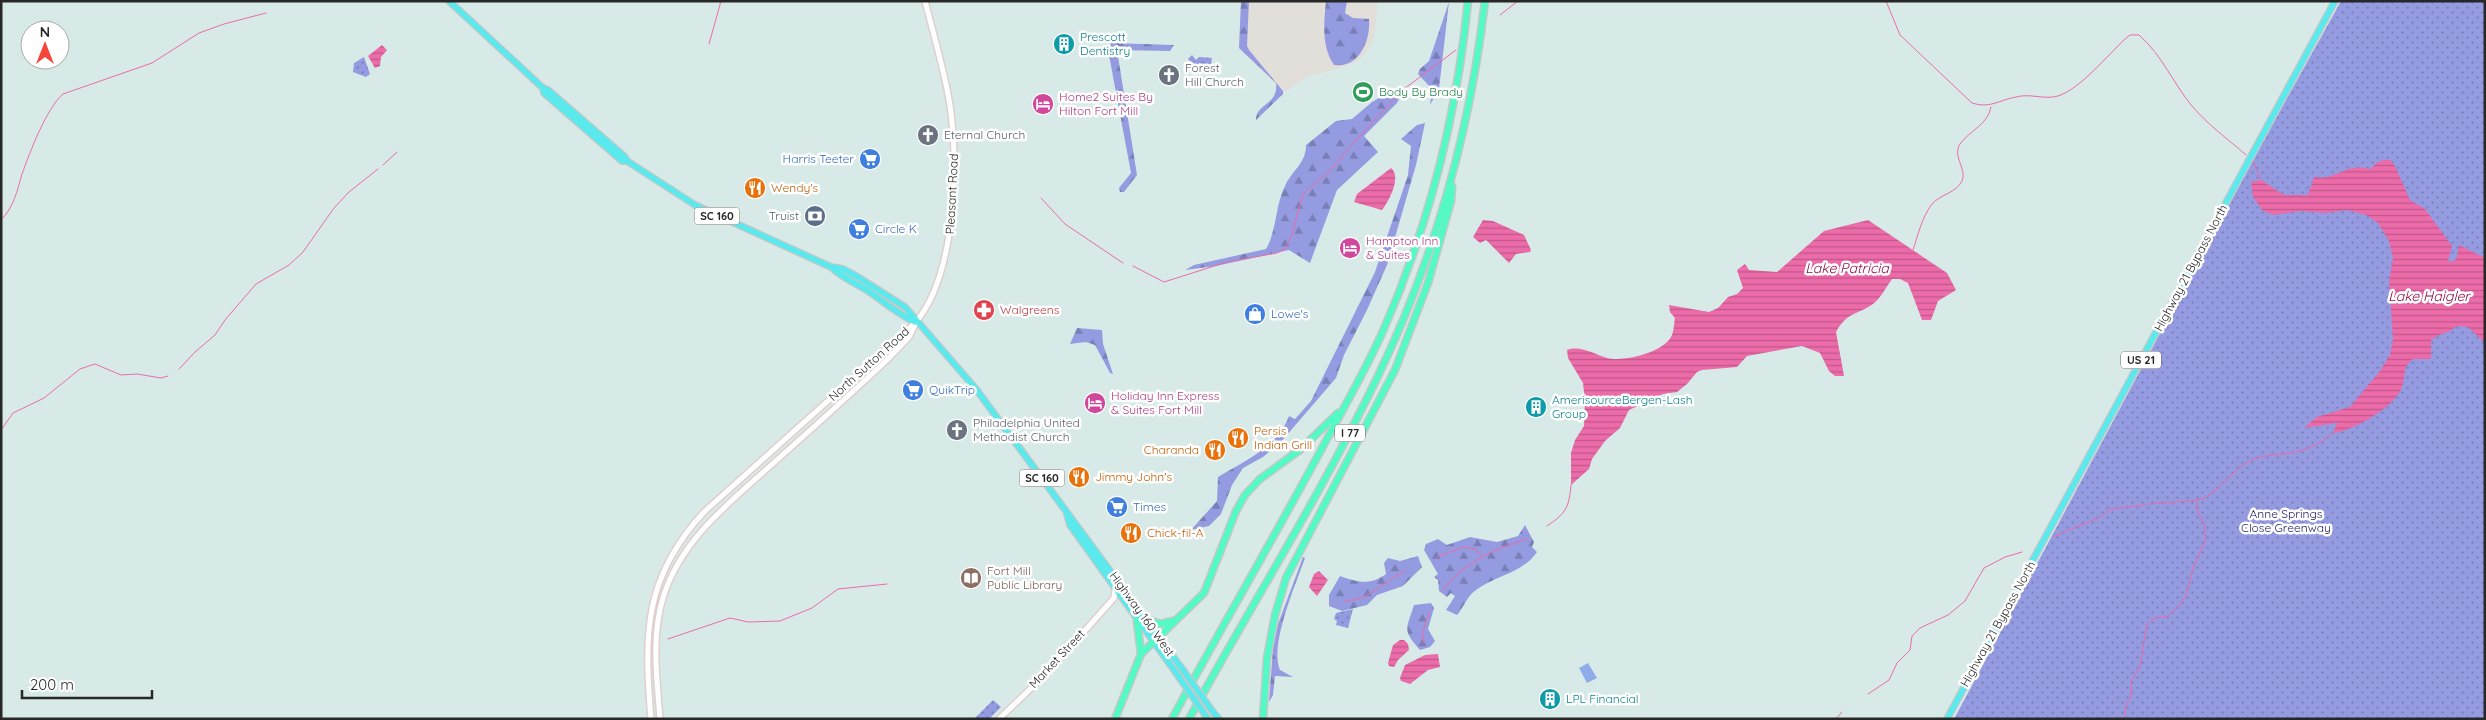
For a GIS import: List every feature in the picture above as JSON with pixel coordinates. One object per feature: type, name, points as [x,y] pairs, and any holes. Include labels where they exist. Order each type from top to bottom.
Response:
[{"type":"highway","name":"I 77","points":[[1172,719],[1343,409],[1382,332],[1415,246],[1444,146],[1464,40],[1468,1]]},
{"type":"highway","name":"I 77","points":[[1189,719],[1341,449],[1378,377],[1410,303],[1460,151],[1480,44],[1485,1]]},
{"type":"highway","points":[[1263,719],[1269,643],[1286,578],[1300,547],[1379,404],[1408,339],[1428,283],[1448,210],[1453,172]]},
{"type":"highway","points":[[1115,719],[1141,654],[1204,593],[1236,511],[1245,495],[1260,479],[1300,449],[1343,409]]},
{"type":"highway","points":[[1146,620],[1160,624],[1177,619]]},
{"type":"highway","points":[[1137,620],[1141,654]]},
{"type":"main road","name":"Highway 160 West","points":[[449,1],[543,88],[544,93],[622,161],[627,161],[695,205],[831,267],[839,276],[863,288],[902,316],[916,322],[976,389],[1219,719]]},
{"type":"main road","name":"Pleasant Road","points":[[916,322],[926,311],[944,267],[950,232],[954,147],[948,94],[925,1]]},
{"type":"main road","name":"Highway 21 Bypass North","points":[[1947,719],[2334,1]]},
{"type":"main road","name":"North Sutton Road","points":[[651,719],[646,666],[649,620],[658,584],[678,545],[696,521],[712,506],[916,322]]},
{"type":"main road","name":"North Sutton Road","points":[[660,719],[655,636],[663,598],[680,560],[719,512],[888,359],[909,337],[916,322]]},
{"type":"main road","name":"Highway 160 West","points":[[1065,510],[1070,525],[1208,719]]},
{"type":"main road","points":[[1114,587],[1114,598],[1123,600]]},
{"type":"main road","name":"Market Street","points":[[999,719],[1048,672],[1114,598]]},
{"type":"shaded area","points":[[1241,1],[1378,1],[1374,38],[1365,55],[1355,62],[1307,77],[1285,92],[1239,48]]},
{"type":"shaded area","points":[[1588,663],[1597,678],[1587,683],[1579,668]]},
{"type":"green space","points":[[1241,1],[1249,1],[1247,46],[1283,91],[1283,94],[1256,120],[1259,111],[1274,96],[1276,83],[1239,48]]},
{"type":"green space","points":[[1326,1],[1347,1],[1345,13],[1353,18],[1369,19],[1368,36],[1362,51],[1357,58],[1343,65],[1334,65],[1327,50],[1324,34]]},
{"type":"green space","name":"Anne Springs Close Greenway","points":[[2341,1],[2485,1],[2485,719],[1954,719],[2250,165]]},
{"type":"green space","points":[[1449,2],[1439,89],[1430,105],[1432,89],[1418,74],[1420,69],[1429,61]]},
{"type":"green space","points":[[1111,43],[1174,45],[1170,51],[1117,50],[1137,175],[1124,192],[1120,192],[1119,188],[1131,173],[1109,55]]},
{"type":"green space","points":[[1192,55],[1196,60],[1199,57],[1212,58],[1211,65],[1203,68],[1199,63],[1195,67],[1188,59]]},
{"type":"green space","points":[[364,57],[370,74],[366,77],[353,72],[354,63]]},
{"type":"green space","points":[[1391,91],[1399,99],[1397,103],[1364,136],[1378,152],[1337,190],[1310,263],[1289,250],[1216,266],[1185,270],[1194,265],[1266,249],[1270,242],[1282,194],[1288,180],[1304,157],[1306,145],[1336,121],[1352,119],[1372,102]]},
{"type":"green space","points":[[1425,123],[1416,165],[1387,265],[1344,355],[1336,378],[1280,443],[1263,457],[1243,468],[1232,485],[1221,514],[1209,526],[1191,530],[1217,501],[1218,477],[1269,445],[1284,427],[1289,416],[1295,419],[1311,401],[1375,272],[1408,175],[1411,146],[1401,139],[1417,125]]},
{"type":"green space","points":[[1077,328],[1102,330],[1103,344],[1113,374],[1110,373],[1095,345],[1086,342],[1070,344]]},
{"type":"green space","points":[[1525,525],[1534,542],[1532,547],[1537,552],[1531,559],[1517,569],[1476,590],[1470,595],[1457,615],[1446,610],[1455,596],[1451,593],[1447,597],[1439,591],[1438,580],[1434,577],[1438,574],[1424,550],[1426,544],[1438,539],[1447,545],[1470,537],[1497,542],[1518,536]]},
{"type":"green space","points":[[1418,556],[1422,567],[1403,586],[1377,595],[1367,605],[1342,611],[1329,606],[1329,595],[1340,576],[1363,582],[1374,580],[1386,574],[1384,563],[1388,558],[1400,561]]},
{"type":"green space","points":[[1303,557],[1305,558],[1285,614],[1278,646],[1280,670],[1293,677],[1275,676],[1273,695],[1269,702],[1273,648],[1278,624]]},
{"type":"green space","points":[[1431,603],[1434,608],[1428,629],[1435,641],[1430,647],[1420,650],[1410,638],[1407,629],[1414,605]]},
{"type":"green space","points":[[1353,609],[1348,628],[1336,625],[1337,621],[1334,619],[1336,613]]},
{"type":"green space","points":[[993,700],[1001,707],[989,719],[974,719]]},
{"type":"water","points":[[382,45],[387,50],[381,57],[380,66],[375,68],[368,56]]},
{"type":"water","name":"Lake Haigler","points":[[2390,160],[2395,166],[2410,200],[2425,209],[2452,246],[2448,261],[2453,262],[2457,257],[2459,245],[2485,258],[2485,343],[2468,327],[2457,326],[2431,340],[2431,359],[2413,359],[2407,365],[2402,387],[2398,395],[2372,417],[2351,428],[2333,433],[2337,423],[2304,428],[2317,417],[2350,407],[2380,371],[2390,355],[2393,339],[2389,281],[2393,258],[2389,241],[2378,223],[2366,215],[2347,210],[2325,213],[2300,211],[2274,215],[2263,211],[2253,197],[2251,182],[2261,180],[2284,195],[2308,195],[2314,177],[2322,178],[2354,168],[2371,169],[2376,163]]},
{"type":"water","points":[[1391,168],[1394,172],[1395,183],[1391,195],[1382,210],[1354,202],[1357,194]]},
{"type":"water","points":[[1483,220],[1493,221],[1524,235],[1531,250],[1530,252],[1516,254],[1509,263],[1486,240],[1480,243],[1473,237]]},
{"type":"water","name":"Lake Patricia","points":[[1868,220],[1947,273],[1956,290],[1938,301],[1931,320],[1922,320],[1908,283],[1900,279],[1892,279],[1876,302],[1848,317],[1836,332],[1844,376],[1835,376],[1829,371],[1820,353],[1802,346],[1747,356],[1737,367],[1702,370],[1697,372],[1677,392],[1663,394],[1629,410],[1620,428],[1605,441],[1592,459],[1589,469],[1571,485],[1571,453],[1575,440],[1584,426],[1585,401],[1583,383],[1568,358],[1567,350],[1582,349],[1614,359],[1623,359],[1651,352],[1660,348],[1672,335],[1675,318],[1670,312],[1669,305],[1709,312],[1718,308],[1728,297],[1737,294],[1743,288],[1737,270],[1745,264],[1749,270],[1777,272],[1824,231]]},
{"type":"water","points":[[1319,571],[1328,580],[1317,596],[1309,587],[1314,574]]},
{"type":"water","points":[[1400,640],[1404,640],[1408,644],[1409,650],[1398,660],[1394,667],[1389,666],[1388,663],[1393,645]]},
{"type":"water","points":[[1438,654],[1440,667],[1428,670],[1410,684],[1401,681],[1400,678],[1405,665],[1425,655]]},
{"type":"waterway","points":[[709,44],[721,1]]},
{"type":"waterway","points":[[1500,15],[1518,1]]},
{"type":"waterway","points":[[1886,1],[1900,35],[1972,103],[1978,105],[1989,105],[2021,96],[2058,96],[2084,79],[2130,35],[2139,35],[2161,60],[2185,97],[2198,113],[2246,155]]},
{"type":"waterway","points":[[1,220],[17,193],[29,154],[39,131],[63,94],[152,63],[199,33],[266,13]]},
{"type":"waterway","points":[[1404,89],[1456,50]]},
{"type":"waterway","points":[[1133,266],[1164,282],[1227,262],[1277,253],[1285,249],[1292,235],[1303,194],[1331,170],[1397,96]]},
{"type":"waterway","points":[[1913,250],[1923,220],[1932,204],[1956,188],[1962,181],[1963,172],[1958,158],[1958,149],[1964,139],[1983,123],[1991,107]]},
{"type":"waterway","points":[[383,165],[397,152]]},
{"type":"waterway","points":[[2253,161],[2261,180]]},
{"type":"waterway","points":[[179,369],[215,335],[225,320],[256,284],[289,265],[303,252],[334,208],[349,192],[378,169]]},
{"type":"waterway","points":[[1041,198],[1065,224],[1123,263]]},
{"type":"waterway","points":[[1,430],[13,413],[44,398],[80,369],[95,364],[121,375],[137,374],[161,378],[168,376]]},
{"type":"waterway","points":[[2148,504],[2205,498],[2240,467],[2254,459],[2306,449],[2333,433]]},
{"type":"waterway","points":[[1547,526],[1568,505],[1571,485]]},
{"type":"waterway","points":[[2125,719],[2126,706],[2131,697],[2131,682],[2140,666],[2147,624],[2153,619],[2168,616],[2180,605],[2186,595],[2194,566],[2206,539],[2204,524],[2196,508],[2198,501]]},
{"type":"waterway","points":[[2053,537],[2100,517],[2110,509],[2145,505]]},
{"type":"waterway","points":[[1443,590],[1451,580],[1470,564],[1492,552],[1527,539]]},
{"type":"waterway","points":[[1437,557],[1464,547],[1476,549],[1481,556]]},
{"type":"waterway","points":[[1868,694],[1889,680],[1897,663],[1910,650],[1912,636],[1920,628],[1948,615],[1965,601],[1984,568],[2005,557],[2022,552]]},
{"type":"waterway","points":[[1345,601],[1354,600],[1369,594],[1405,571]]},
{"type":"waterway","points":[[668,639],[730,618],[748,622],[780,621],[812,608],[838,589],[887,584]]},
{"type":"waterway","points":[[1424,643],[1422,634],[1429,613]]},
{"type":"waterway","points":[[1836,719],[1842,712]]},
{"type":"place","name":"Prescott Dentistry","points":[[1064,44]]},
{"type":"place","name":"Forest Hill Church","points":[[1169,75]]},
{"type":"place","name":"Body By Brady","points":[[1363,92]]},
{"type":"place","name":"Home2 Suites By Hilton Fort Mill","points":[[1043,104]]},
{"type":"place","name":"Eternal Church","points":[[928,135]]},
{"type":"place","name":"Harris Teeter","points":[[870,159]]},
{"type":"place","name":"Wendy's","points":[[755,188]]},
{"type":"place","name":"Truist","points":[[815,216]]},
{"type":"place","name":"Circle K","points":[[859,229]]},
{"type":"place","name":"Hampton Inn & Suites","points":[[1350,248]]},
{"type":"place","name":"Walgreens","points":[[984,310]]},
{"type":"place","name":"Lowe's","points":[[1255,314]]},
{"type":"place","name":"QuikTrip","points":[[913,390]]},
{"type":"place","name":"Holiday Inn Express & Suites Fort Mill","points":[[1095,403]]},
{"type":"place","name":"AmerisourceBergen-Lash Group","points":[[1536,407]]},
{"type":"place","name":"Philadelphia United Methodist Church","points":[[957,430]]},
{"type":"place","name":"Persis Indian Grill","points":[[1238,438]]},
{"type":"place","name":"Charanda","points":[[1215,450]]},
{"type":"place","name":"Jimmy John's","points":[[1079,477]]},
{"type":"place","name":"Times","points":[[1117,507]]},
{"type":"place","name":"Chick-fil-A","points":[[1131,533]]},
{"type":"place","name":"Fort Mill Public Library","points":[[971,578]]},
{"type":"place","name":"LPL Financial","points":[[1550,699]]}]
